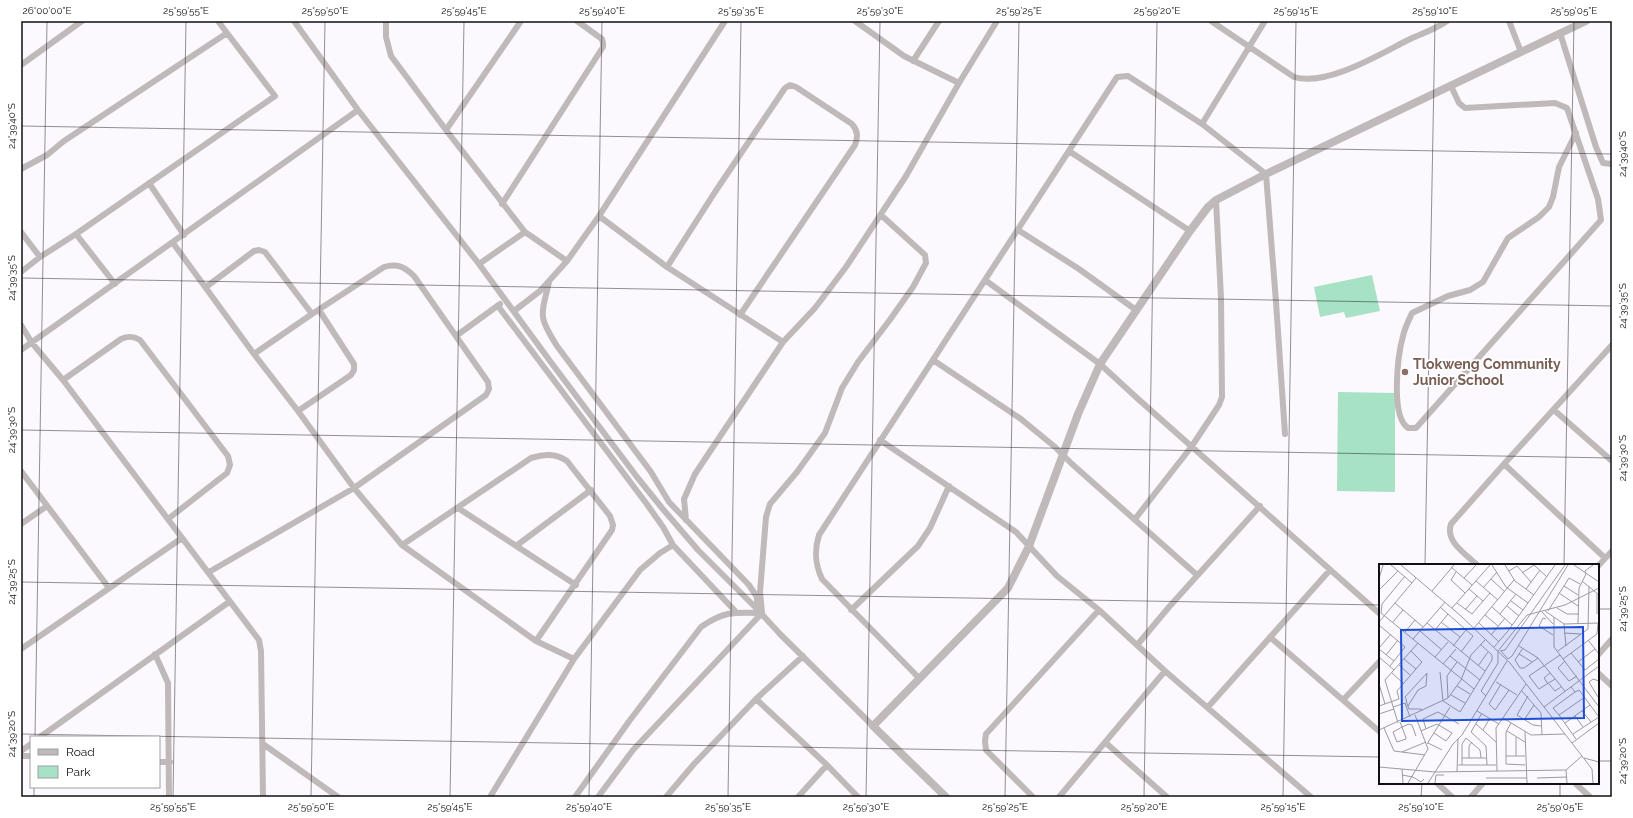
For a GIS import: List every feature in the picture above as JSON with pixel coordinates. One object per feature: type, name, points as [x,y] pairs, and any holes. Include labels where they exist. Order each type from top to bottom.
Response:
[{"type":"street","points":[[21,65],[82,21]]},
{"type":"street","points":[[21,272],[40,257],[76,234],[275,96],[218,21]]},
{"type":"street","points":[[294,21],[358,110],[479,264],[637,477],[662,508],[698,550],[873,726],[946,797]]},
{"type":"street","points":[[386,21],[386,37],[391,56],[446,130],[525,232],[567,262]]},
{"type":"street","points":[[446,130],[522,21]]},
{"type":"street","points":[[502,204],[603,47],[602,39],[577,21]]},
{"type":"street","points":[[514,311],[540,291],[567,262],[599,216],[725,21]]},
{"type":"street","points":[[855,21],[913,61],[959,84]]},
{"type":"street","points":[[913,61],[939,21]]},
{"type":"street","points":[[686,520],[684,499],[695,474],[783,342],[815,308],[846,267],[881,215],[906,176],[997,21]]},
{"type":"street","points":[[1211,21],[1294,77],[1300,79],[1312,78],[1349,69],[1447,21]]},
{"type":"street","points":[[1202,124],[1265,21]]},
{"type":"street","points":[[1509,21],[1521,52]]},
{"type":"street","points":[[873,726],[1008,588],[1029,546],[1062,454],[1091,382],[1100,364],[1190,231],[1208,207],[1216,200],[1266,174],[1586,21]]},
{"type":"street","points":[[21,169],[47,155],[64,141],[227,33]]},
{"type":"street","points":[[1560,33],[1596,147],[1603,163],[1612,164]]},
{"type":"street","points":[[920,679],[822,579],[817,569],[815,560],[819,535],[1115,80],[1120,76],[1128,76],[1202,124],[1266,174],[1284,434]]},
{"type":"street","points":[[667,267],[714,192],[785,88],[790,85],[796,86],[852,124],[857,131],[857,139],[740,315]]},
{"type":"street","points":[[1450,86],[1459,103],[1465,108],[1560,104],[1567,108],[1569,112],[1576,133],[1598,199],[1601,214],[1600,222],[1416,428],[1408,428],[1403,424],[1400,414],[1398,397],[1398,368],[1403,336],[1412,313],[1448,296],[1470,290],[1483,282],[1508,238],[1539,217],[1549,207],[1553,197],[1559,166],[1576,133]]},
{"type":"street","points":[[21,350],[358,110]]},
{"type":"street","points":[[1069,151],[1190,231]]},
{"type":"street","points":[[150,183],[184,235]]},
{"type":"street","points":[[1135,519],[1192,446],[1219,405],[1223,391],[1216,200]]},
{"type":"street","points":[[598,797],[633,750],[760,612],[764,532],[768,509],[825,433],[842,388],[858,362],[913,287],[926,263],[925,255],[881,215]]},
{"type":"street","points":[[599,216],[667,267],[783,342]]},
{"type":"street","points":[[1018,230],[1079,269],[1136,310]]},
{"type":"street","points":[[21,232],[40,257]]},
{"type":"street","points":[[479,264],[525,232]]},
{"type":"street","points":[[76,234],[115,284]]},
{"type":"street","points":[[173,243],[354,488],[402,545],[536,641],[574,659]]},
{"type":"street","points":[[206,287],[254,251],[262,250],[312,314]]},
{"type":"street","points":[[209,572],[354,488],[486,395],[489,388],[488,382],[414,276],[407,269],[401,266],[391,265],[384,267],[254,354]]},
{"type":"street","points":[[985,280],[1100,364],[1379,613]]},
{"type":"street","points":[[549,282],[542,312],[545,327],[571,366],[651,472],[670,502],[749,585],[757,597],[760,612]]},
{"type":"street","points":[[456,336],[506,300]]},
{"type":"street","points":[[498,306],[646,503],[663,527],[672,545],[736,612]]},
{"type":"street","points":[[298,411],[354,370],[354,364],[319,310]]},
{"type":"street","points":[[21,325],[32,343],[63,380],[209,572],[260,644],[263,797]]},
{"type":"street","points":[[63,380],[121,339],[130,336],[140,340],[228,456],[230,465],[227,473],[168,519]]},
{"type":"street","points":[[1476,564],[1452,542],[1450,529],[1452,524],[1504,464],[1612,345]]},
{"type":"street","points":[[933,360],[1021,420],[1062,454],[1197,576]]},
{"type":"street","points":[[1554,410],[1612,461]]},
{"type":"street","points":[[880,440],[1016,532],[1057,576],[1099,610],[1138,644],[1165,671],[1208,706],[1311,797]]},
{"type":"street","points":[[402,545],[531,458],[550,454],[560,456],[568,461],[610,516],[613,525],[612,530],[576,585],[536,641]]},
{"type":"street","points":[[1504,464],[1605,558]]},
{"type":"street","points":[[21,471],[109,588]]},
{"type":"street","points":[[851,610],[918,546],[930,528],[949,486]]},
{"type":"street","points":[[516,546],[590,490]]},
{"type":"street","points":[[21,524],[47,506]]},
{"type":"street","points":[[1138,644],[1260,506]]},
{"type":"street","points":[[458,508],[576,585]]},
{"type":"street","points":[[21,648],[182,538]]},
{"type":"street","points":[[490,797],[574,659],[640,570],[672,545]]},
{"type":"street","points":[[1599,565],[1612,551]]},
{"type":"street","points":[[1208,706],[1330,570]]},
{"type":"street","points":[[41,736],[229,602]]},
{"type":"street","points":[[1033,797],[986,750],[986,734],[1099,610]]},
{"type":"street","points":[[575,797],[630,720],[700,628],[713,618],[736,612],[760,612]]},
{"type":"street","points":[[1270,637],[1379,731]]},
{"type":"street","points":[[1599,654],[1612,639]]},
{"type":"street","points":[[155,654],[168,682],[170,762],[169,797]]},
{"type":"street","points":[[666,797],[694,764],[756,698],[803,656]]},
{"type":"street","points":[[1343,700],[1379,662]]},
{"type":"street","points":[[1059,797],[1106,743],[1165,671]]},
{"type":"street","points":[[1599,674],[1612,686]]},
{"type":"street","points":[[756,698],[858,797]]},
{"type":"street","points":[[1106,743],[1166,797]]},
{"type":"street","points":[[263,744],[338,797]]},
{"type":"street","points":[[21,751],[30,745]]},
{"type":"street","points":[[160,762],[170,762]]},
{"type":"street","points":[[798,797],[826,765]]},
{"type":"street","points":[[1438,784],[1452,797]]},
{"type":"street","points":[[1470,797],[1482,784]]},
{"type":"street","points":[[1576,784],[1590,797]]},
{"type":"green space","points":[[1372,275],[1380,311],[1346,318],[1344,312],[1320,317],[1314,287]]},
{"type":"green space","points":[[1338,392],[1395,393],[1395,492],[1337,491]]},
{"type":"place","name":"Tlokweng Community Junior School","points":[[1405,372]]}]
